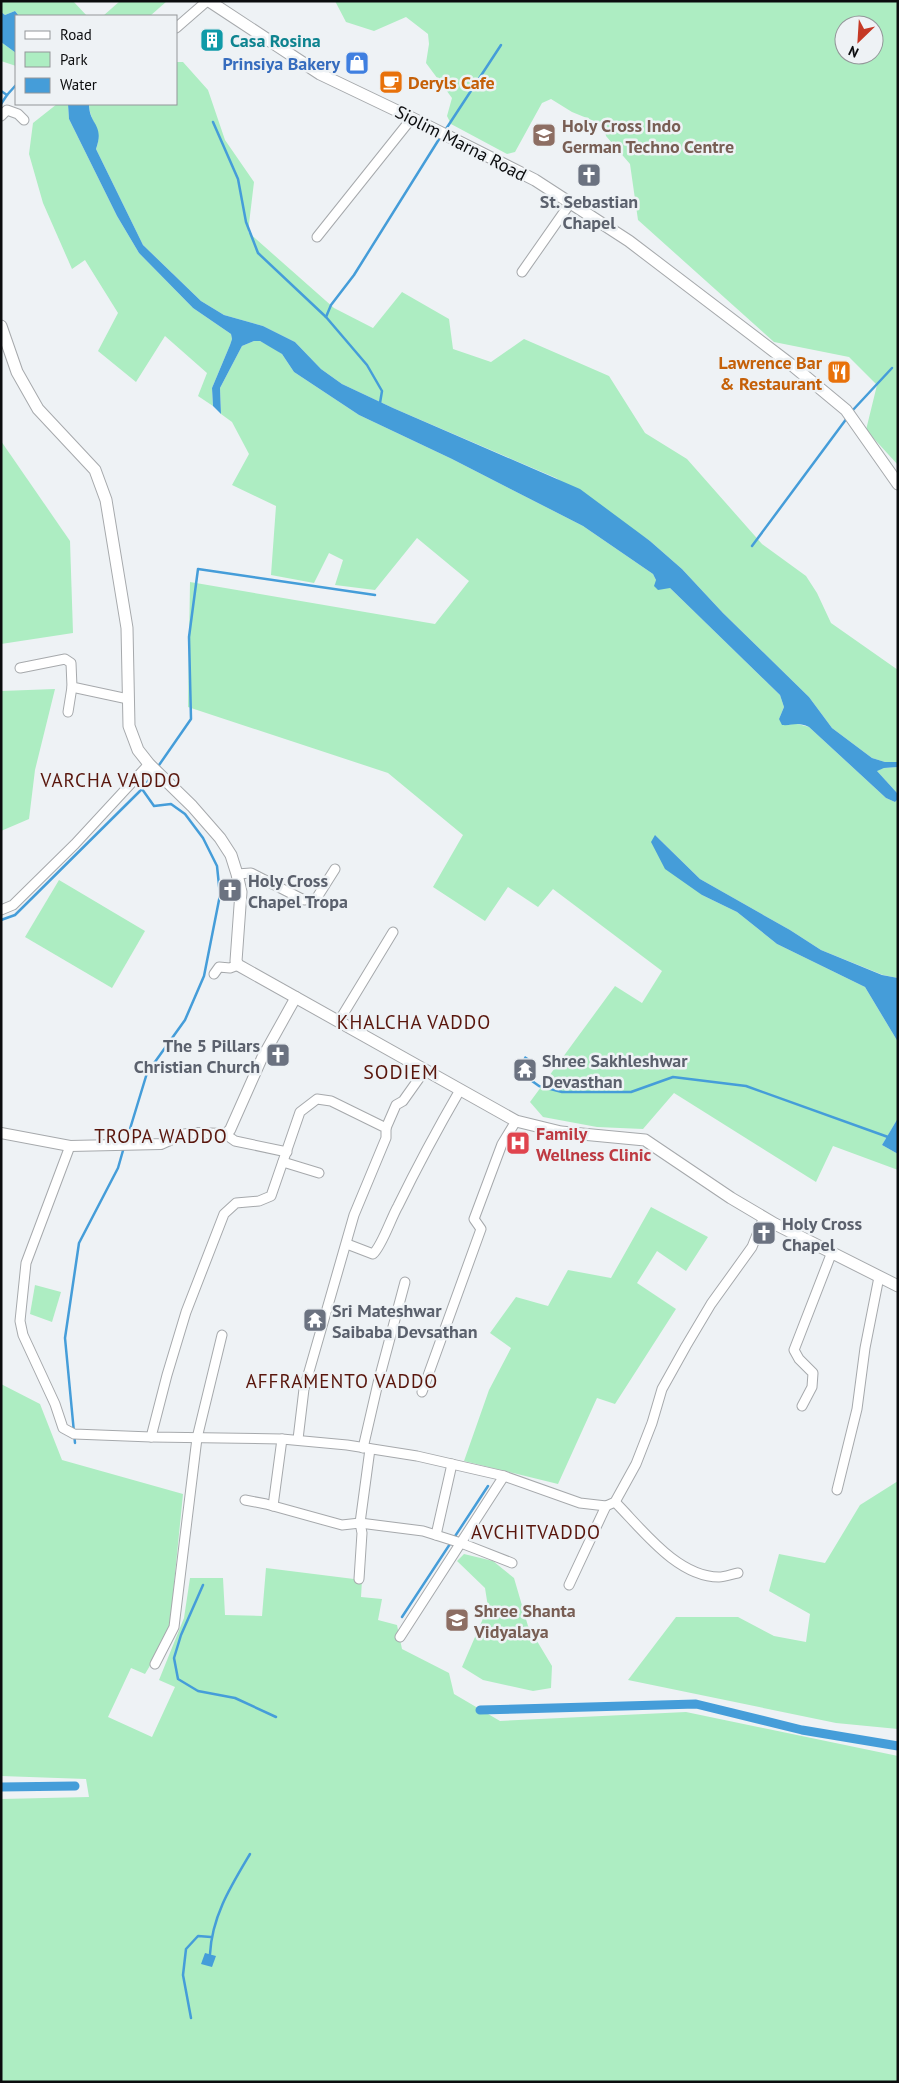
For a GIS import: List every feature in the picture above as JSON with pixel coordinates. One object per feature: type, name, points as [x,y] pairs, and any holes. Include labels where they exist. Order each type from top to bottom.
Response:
[{"type":"main road","name":"Siolim Marna Road","points":[[208,1],[320,74],[535,180],[629,241],[793,366],[846,410],[898,484]]},
{"type":"main road","points":[[2,329],[17,372],[38,409],[95,470],[106,500],[127,628],[129,726],[138,750],[153,768],[192,806],[220,838],[231,855],[240,892],[236,961],[238,965],[516,1121],[561,1132],[645,1140],[731,1198],[898,1286]]},
{"type":"street","points":[[178,26],[208,1]]},
{"type":"street","points":[[1,116],[7,110],[18,114],[24,120]]},
{"type":"street","points":[[318,237],[412,118]]},
{"type":"street","points":[[522,272],[571,202]]},
{"type":"street","points":[[20,668],[65,659],[71,663],[72,687],[68,712]]},
{"type":"street","points":[[72,687],[128,699]]},
{"type":"street","points":[[1,910],[13,905],[153,768]]},
{"type":"street","points":[[237,874],[251,873],[304,900],[316,899],[335,868]]},
{"type":"street","points":[[339,1021],[393,932]]},
{"type":"street","points":[[214,974],[219,967],[230,968],[238,965]]},
{"type":"street","points":[[225,1134],[230,1130],[262,1058],[296,997]]},
{"type":"street","points":[[298,1439],[304,1389],[363,1188],[386,1138],[386,1128],[396,1105],[403,1101],[425,1070]]},
{"type":"street","points":[[347,1244],[373,1254],[379,1248],[385,1231],[426,1149],[460,1090]]},
{"type":"street","points":[[151,1437],[186,1312],[224,1214],[236,1203],[259,1201],[271,1196],[300,1112],[317,1098],[331,1101],[386,1128]]},
{"type":"street","points":[[422,1392],[481,1229],[474,1219],[502,1144],[516,1121]]},
{"type":"street","points":[[1,1133],[70,1146],[161,1144],[181,1135],[195,1133],[225,1134],[235,1141],[287,1152]]},
{"type":"street","points":[[70,1146],[26,1263],[20,1321],[23,1335],[55,1404],[63,1428],[74,1434],[197,1438],[282,1438],[367,1448],[417,1456],[504,1476],[580,1503],[606,1506],[615,1502],[636,1464],[652,1423],[662,1389],[712,1304],[752,1247],[764,1217]]},
{"type":"street","points":[[283,1162],[319,1173]]},
{"type":"street","points":[[802,1406],[812,1387],[813,1373],[799,1359],[794,1350],[832,1252]]},
{"type":"street","points":[[837,1490],[857,1409],[865,1348],[879,1277]]},
{"type":"street","points":[[359,1578],[362,1533],[360,1523],[367,1448],[378,1384],[405,1282]]},
{"type":"street","points":[[155,1664],[174,1628],[197,1438],[222,1335]]},
{"type":"street","points":[[273,1506],[282,1438]]},
{"type":"street","points":[[436,1534],[452,1464]]},
{"type":"street","points":[[400,1637],[504,1476]]},
{"type":"street","points":[[245,1500],[342,1525],[360,1523],[436,1534],[512,1563]]},
{"type":"street","points":[[615,1502],[672,1561],[700,1574],[719,1577],[738,1573]]},
{"type":"street","points":[[569,1585],[606,1506]]},
{"type":"green space","points":[[1,1],[73,1],[86,15],[18,15],[15,11],[5,15],[1,12]]},
{"type":"green space","points":[[120,1],[167,1],[151,15],[104,15]]},
{"type":"green space","points":[[335,1],[898,1],[898,465],[866,430],[877,385],[849,357],[774,342],[638,220],[630,164],[606,136],[604,125],[572,112],[551,99],[542,103],[515,152],[507,154],[451,124],[447,116],[452,98],[426,63],[429,44],[428,34],[406,17],[374,31],[346,22]]},
{"type":"green space","points":[[1,42],[15,52],[15,66],[1,61]]},
{"type":"green space","points":[[178,62],[183,62],[208,90],[225,140],[254,182],[248,232],[334,308],[373,328],[402,292],[449,319],[453,349],[491,362],[524,339],[609,376],[645,433],[687,459],[762,544],[806,576],[817,593],[831,623],[898,670],[898,762],[885,762],[872,758],[832,728],[809,697],[723,613],[682,569],[650,541],[556,478],[342,384],[321,369],[295,342],[263,326],[224,315],[201,301],[143,245],[96,149],[98,136],[89,105],[178,105]]},
{"type":"green space","points":[[56,105],[68,105],[69,119],[117,216],[139,253],[193,308],[231,334],[230,345],[212,388],[213,406],[198,396],[207,373],[165,336],[136,382],[98,351],[118,313],[85,260],[72,269],[43,203],[29,154],[33,123]]},
{"type":"green space","points":[[254,341],[260,341],[282,354],[294,372],[359,415],[452,459],[583,526],[653,574],[664,588],[670,588],[780,695],[784,707],[779,719],[789,725],[794,723],[809,727],[886,798],[895,802],[898,799],[898,978],[883,975],[821,950],[790,930],[700,879],[655,835],[702,895],[737,912],[777,944],[865,987],[898,1042],[898,1118],[882,1145],[898,1154],[898,1170],[833,1146],[816,1182],[674,1093],[643,1129],[597,1127],[543,1117],[530,1102],[615,986],[642,1003],[662,971],[553,889],[538,907],[508,887],[485,921],[433,887],[463,835],[388,773],[188,707],[190,582],[435,624],[469,581],[417,538],[375,590],[335,585],[343,560],[329,553],[314,583],[271,575],[276,506],[232,485],[249,454],[232,422],[221,414],[220,388],[242,346]]},
{"type":"green space","points":[[1,441],[70,541],[73,633],[1,644]]},
{"type":"green space","points":[[55,689],[35,770],[29,819],[1,831],[1,691]]},
{"type":"green space","points":[[898,767],[898,794],[876,770]]},
{"type":"green space","points":[[59,880],[145,931],[112,988],[25,937]]},
{"type":"green space","points":[[651,1207],[708,1237],[686,1271],[657,1251],[637,1283],[676,1309],[615,1404],[597,1398],[558,1484],[464,1461],[489,1390],[511,1348],[490,1333],[516,1297],[548,1306],[568,1270],[611,1278]]},
{"type":"green space","points":[[35,1285],[61,1292],[52,1322],[30,1314]]},
{"type":"green space","points":[[1,1384],[40,1404],[62,1460],[183,1494],[169,1634],[145,1674],[131,1668],[108,1717],[152,1737],[175,1687],[159,1680],[184,1618],[190,1578],[223,1578],[225,1615],[262,1616],[266,1568],[362,1580],[361,1597],[382,1599],[378,1620],[397,1625],[402,1649],[449,1673],[454,1694],[500,1721],[686,1712],[898,1756],[898,2082],[1,2082],[1,1799],[89,1797],[86,1779],[1,1776]]},
{"type":"green space","points":[[898,1481],[898,1729],[836,1723],[628,1680],[676,1617],[738,1617],[774,1636],[806,1642],[810,1614],[769,1591],[779,1554],[825,1563],[860,1505]]},
{"type":"green space","points":[[464,1554],[493,1561],[514,1578],[528,1626],[552,1666],[551,1688],[533,1691],[483,1680],[462,1667],[488,1607],[485,1588],[457,1561]]},
{"type":"water","points":[[15,11],[18,15],[15,15],[15,52],[1,42],[1,12],[5,15]]},
{"type":"water","points":[[68,105],[89,105],[91,116],[99,134],[96,149],[143,245],[201,301],[224,315],[263,326],[295,342],[321,369],[342,384],[580,489],[650,541],[682,569],[723,613],[809,697],[832,728],[872,758],[885,762],[898,762],[898,767],[884,768],[877,771],[898,794],[898,799],[895,802],[886,798],[809,727],[798,724],[782,725],[779,719],[784,707],[780,695],[670,588],[658,590],[654,586],[656,580],[653,574],[583,526],[452,459],[359,415],[294,372],[282,354],[260,341],[254,341],[242,346],[220,388],[221,414],[213,406],[212,388],[230,345],[231,334],[193,308],[139,253],[117,216],[69,119]]},
{"type":"water","points":[[655,835],[700,879],[790,930],[821,950],[882,975],[898,978],[898,1042],[865,987],[777,944],[737,912],[702,895],[665,869],[651,842]]},
{"type":"water","points":[[525,1056],[536,1063],[524,1081],[513,1075]]},
{"type":"water","points":[[898,1118],[898,1154],[882,1145]]},
{"type":"water","points":[[205,1953],[216,1956],[212,1967],[201,1964]]},
{"type":"waterway","points":[[444,132],[501,45]]},
{"type":"waterway","points":[[1,91],[7,95],[15,86]]},
{"type":"waterway","points":[[1,104],[7,95]]},
{"type":"waterway","points":[[213,122],[238,179],[246,222],[258,253],[326,317],[367,365],[382,391],[380,403]]},
{"type":"waterway","points":[[326,317],[331,305],[354,275],[441,136]]},
{"type":"waterway","points":[[852,411],[892,368]]},
{"type":"waterway","points":[[752,546],[847,418]]},
{"type":"waterway","points":[[157,768],[191,719],[189,637],[198,569],[375,595]]},
{"type":"waterway","points":[[1,920],[15,915],[142,789],[154,773]]},
{"type":"waterway","points":[[126,1142],[147,1073],[185,1020],[204,976],[220,895],[217,866],[203,838],[185,814],[171,804],[154,806],[142,789]]},
{"type":"waterway","points":[[525,1076],[539,1086],[562,1092],[631,1092],[673,1077],[746,1086],[888,1137]]},
{"type":"waterway","points":[[75,1443],[65,1338],[79,1243],[118,1168],[124,1147]]},
{"type":"waterway","points":[[402,1617],[488,1486]]},
{"type":"waterway","points":[[203,1585],[181,1635],[174,1658],[178,1679],[198,1691],[235,1698],[276,1717]]},
{"type":"waterway","points":[[480,1710],[696,1704],[802,1730],[898,1746]]},
{"type":"waterway","points":[[1,1787],[75,1786]]},
{"type":"waterway","points":[[210,1954],[214,1927],[219,1914],[250,1854]]},
{"type":"waterway","points":[[191,2018],[183,1975],[186,1949],[198,1936],[211,1937]]},
{"type":"place","name":"Casa Rosina","points":[[212,40]]},
{"type":"place","name":"Prinsiya Bakery","points":[[357,63]]},
{"type":"place","name":"Deryls Cafe","points":[[391,82]]},
{"type":"place","name":"Holy Cross Indo German Techno Centre","points":[[544,135]]},
{"type":"place","name":"St. Sebastian Chapel","points":[[589,175]]},
{"type":"place","name":"Lawrence Bar & Restaurant","points":[[839,372]]},
{"type":"place","name":"Holy Cross Chapel Tropa","points":[[230,890]]},
{"type":"place","name":"The 5 Pillars Christian Church","points":[[278,1055]]},
{"type":"place","name":"Shree Sakhleshwar Devasthan","points":[[525,1070]]},
{"type":"place","name":"Family Wellness Clinic","points":[[518,1143]]},
{"type":"place","name":"Holy Cross Chapel","points":[[764,1233]]},
{"type":"place","name":"Sri Mateshwar Saibaba Devsathan","points":[[315,1320]]},
{"type":"place","name":"Shree Shanta Vidyalaya","points":[[457,1620]]},
{"type":"district","name":"VARCHA VADDO","points":[[111,780]]},
{"type":"district","name":"KHALCHA VADDO","points":[[414,1022]]},
{"type":"district","name":"SODIEM","points":[[401,1072]]},
{"type":"district","name":"TROPA WADDO","points":[[161,1136]]},
{"type":"district","name":"AFFRAMENTO VADDO","points":[[342,1381]]},
{"type":"district","name":"AVCHITVADDO","points":[[536,1532]]}]
